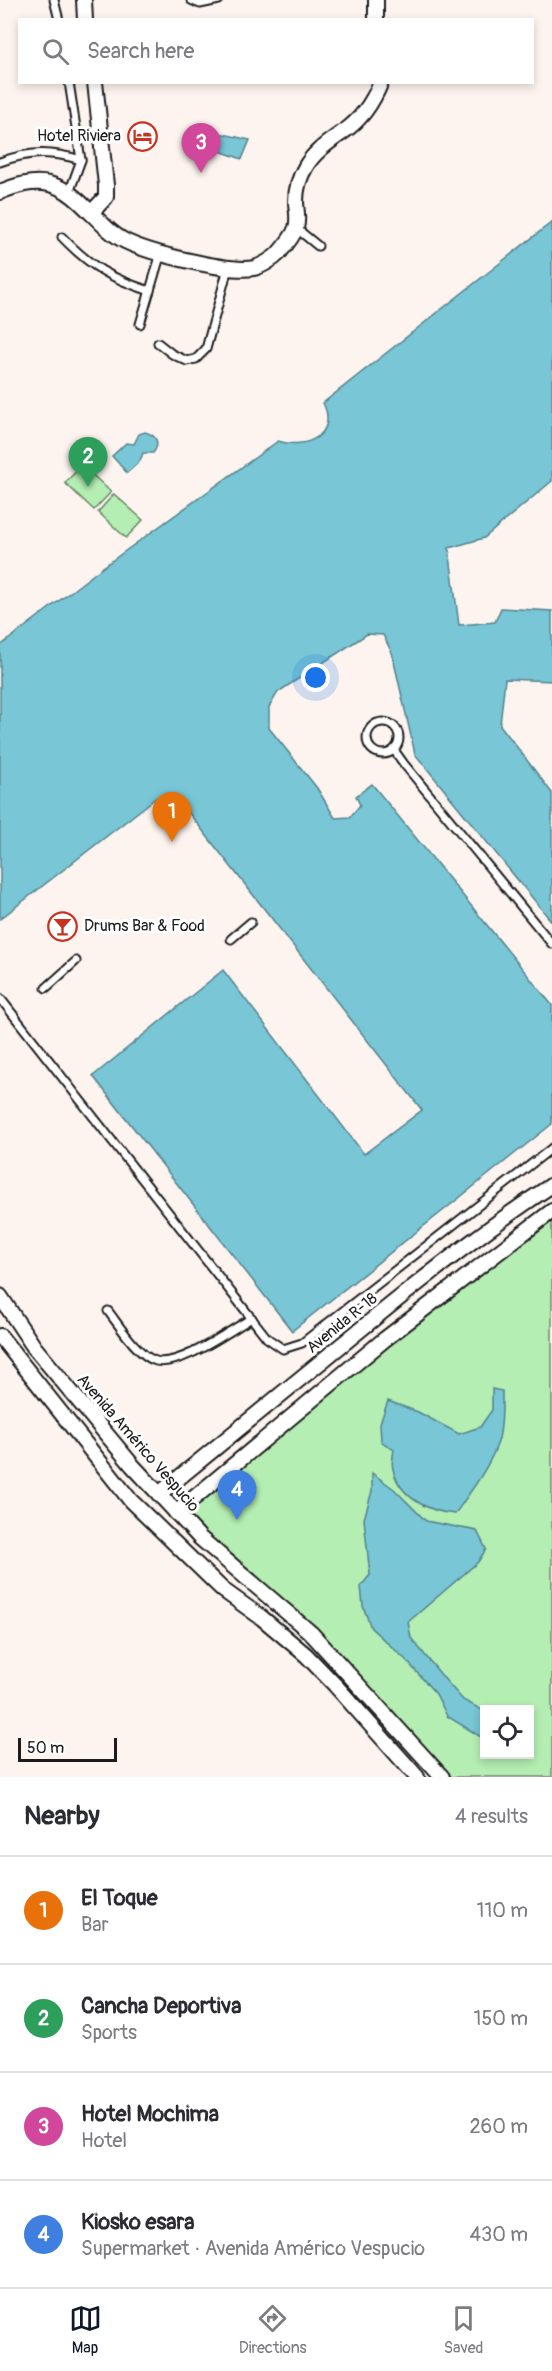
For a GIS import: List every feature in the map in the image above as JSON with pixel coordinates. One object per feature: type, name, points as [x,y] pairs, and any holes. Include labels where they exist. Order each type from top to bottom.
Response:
[{"type":"street","points":[[84,0],[85,18]]},
{"type":"street","points":[[376,0],[376,18]]},
{"type":"street","points":[[91,213],[106,197],[94,84]]},
{"type":"street","points":[[0,192],[30,183],[50,184],[69,193],[125,241],[161,253],[228,268],[256,268],[276,256],[296,228],[296,198],[299,181],[306,165],[330,140],[359,119],[374,100],[380,84]]},
{"type":"street","name":"Avenida R-18","points":[[159,1494],[272,1399],[404,1295],[517,1208],[552,1185]]},
{"type":"street","points":[[176,1513],[385,1339],[552,1211]]},
{"type":"street","name":"Avenida Américo Vespucio","points":[[0,1296],[34,1347],[132,1465],[176,1513],[200,1538],[311,1633],[441,1777]]},
{"type":"street","points":[[0,1336],[131,1501],[224,1590],[262,1617],[306,1655],[417,1777]]},
{"type":"lane","points":[[54,0],[58,18]]},
{"type":"lane","points":[[191,0],[200,4],[219,0]]},
{"type":"lane","points":[[69,84],[81,160],[69,193]]},
{"type":"lane","points":[[0,162],[19,155],[55,153],[81,160]]},
{"type":"lane","points":[[296,228],[318,246]]},
{"type":"lane","points":[[62,237],[83,259],[116,280],[150,291]]},
{"type":"lane","points":[[140,324],[161,253]]},
{"type":"lane","points":[[158,343],[172,354],[187,361],[202,354],[209,342],[228,268]]},
{"type":"lane","points":[[379,722],[390,723],[398,730],[400,741],[394,750],[385,754],[375,752],[371,748],[367,739],[374,725],[379,722]]},
{"type":"lane","points":[[394,750],[552,944]]},
{"type":"lane","points":[[231,939],[251,922]]},
{"type":"lane","points":[[46,988],[76,961]]},
{"type":"lane","points":[[0,998],[267,1338],[283,1349],[302,1343],[552,1148]]},
{"type":"lane","points":[[108,1311],[139,1350],[154,1361],[170,1362],[184,1357],[252,1318]]},
{"type":"green space","points":[[82,465],[111,492],[94,510],[65,483]]},
{"type":"green space","points":[[114,494],[143,520],[126,538],[98,512]]},
{"type":"green space","points":[[552,1211],[552,1777],[442,1777],[365,1691],[176,1513]]},
{"type":"water","points":[[206,130],[250,140],[242,159],[203,145]]},
{"type":"water","points":[[552,222],[552,481],[484,538],[449,548],[459,625],[495,622],[501,608],[552,611],[552,681],[505,679],[500,725],[552,793],[552,922],[415,754],[392,653],[383,635],[367,634],[278,692],[269,707],[269,728],[317,788],[335,818],[350,817],[360,805],[356,796],[372,784],[552,1005],[552,1124],[292,1331],[93,1076],[223,970],[364,1154],[422,1110],[181,803],[156,798],[0,919],[0,646],[103,567],[278,441],[299,443],[317,437],[327,424],[327,414],[323,403]]},
{"type":"water","points":[[145,432],[152,435],[157,446],[153,453],[143,453],[140,461],[127,473],[112,456],[126,443],[134,444],[139,434]]},
{"type":"water","points":[[492,1389],[502,1391],[500,1436],[490,1461],[473,1488],[455,1514],[435,1510],[416,1501],[408,1495],[396,1479],[392,1464],[394,1450],[381,1441],[380,1423],[388,1401],[418,1412],[459,1434],[480,1427],[492,1410]]},
{"type":"water","points":[[372,1473],[394,1489],[426,1521],[477,1531],[486,1549],[478,1562],[408,1622],[411,1638],[447,1682],[463,1700],[480,1709],[480,1737],[447,1716],[436,1694],[406,1660],[371,1628],[363,1606],[361,1586],[370,1575],[364,1519],[372,1491]]},
{"type":"place","name":"Hotel Riviera","points":[[142,136]]},
{"type":"place","name":"Hotel Mochima","points":[[201,173]]},
{"type":"place","name":"Cancha Deportiva","points":[[88,487]]},
{"type":"place","name":"El Toque","points":[[172,842]]},
{"type":"place","name":"Drums Bar & Food","points":[[63,926]]},
{"type":"place","name":"Kiosko esara","points":[[237,1520]]}]
